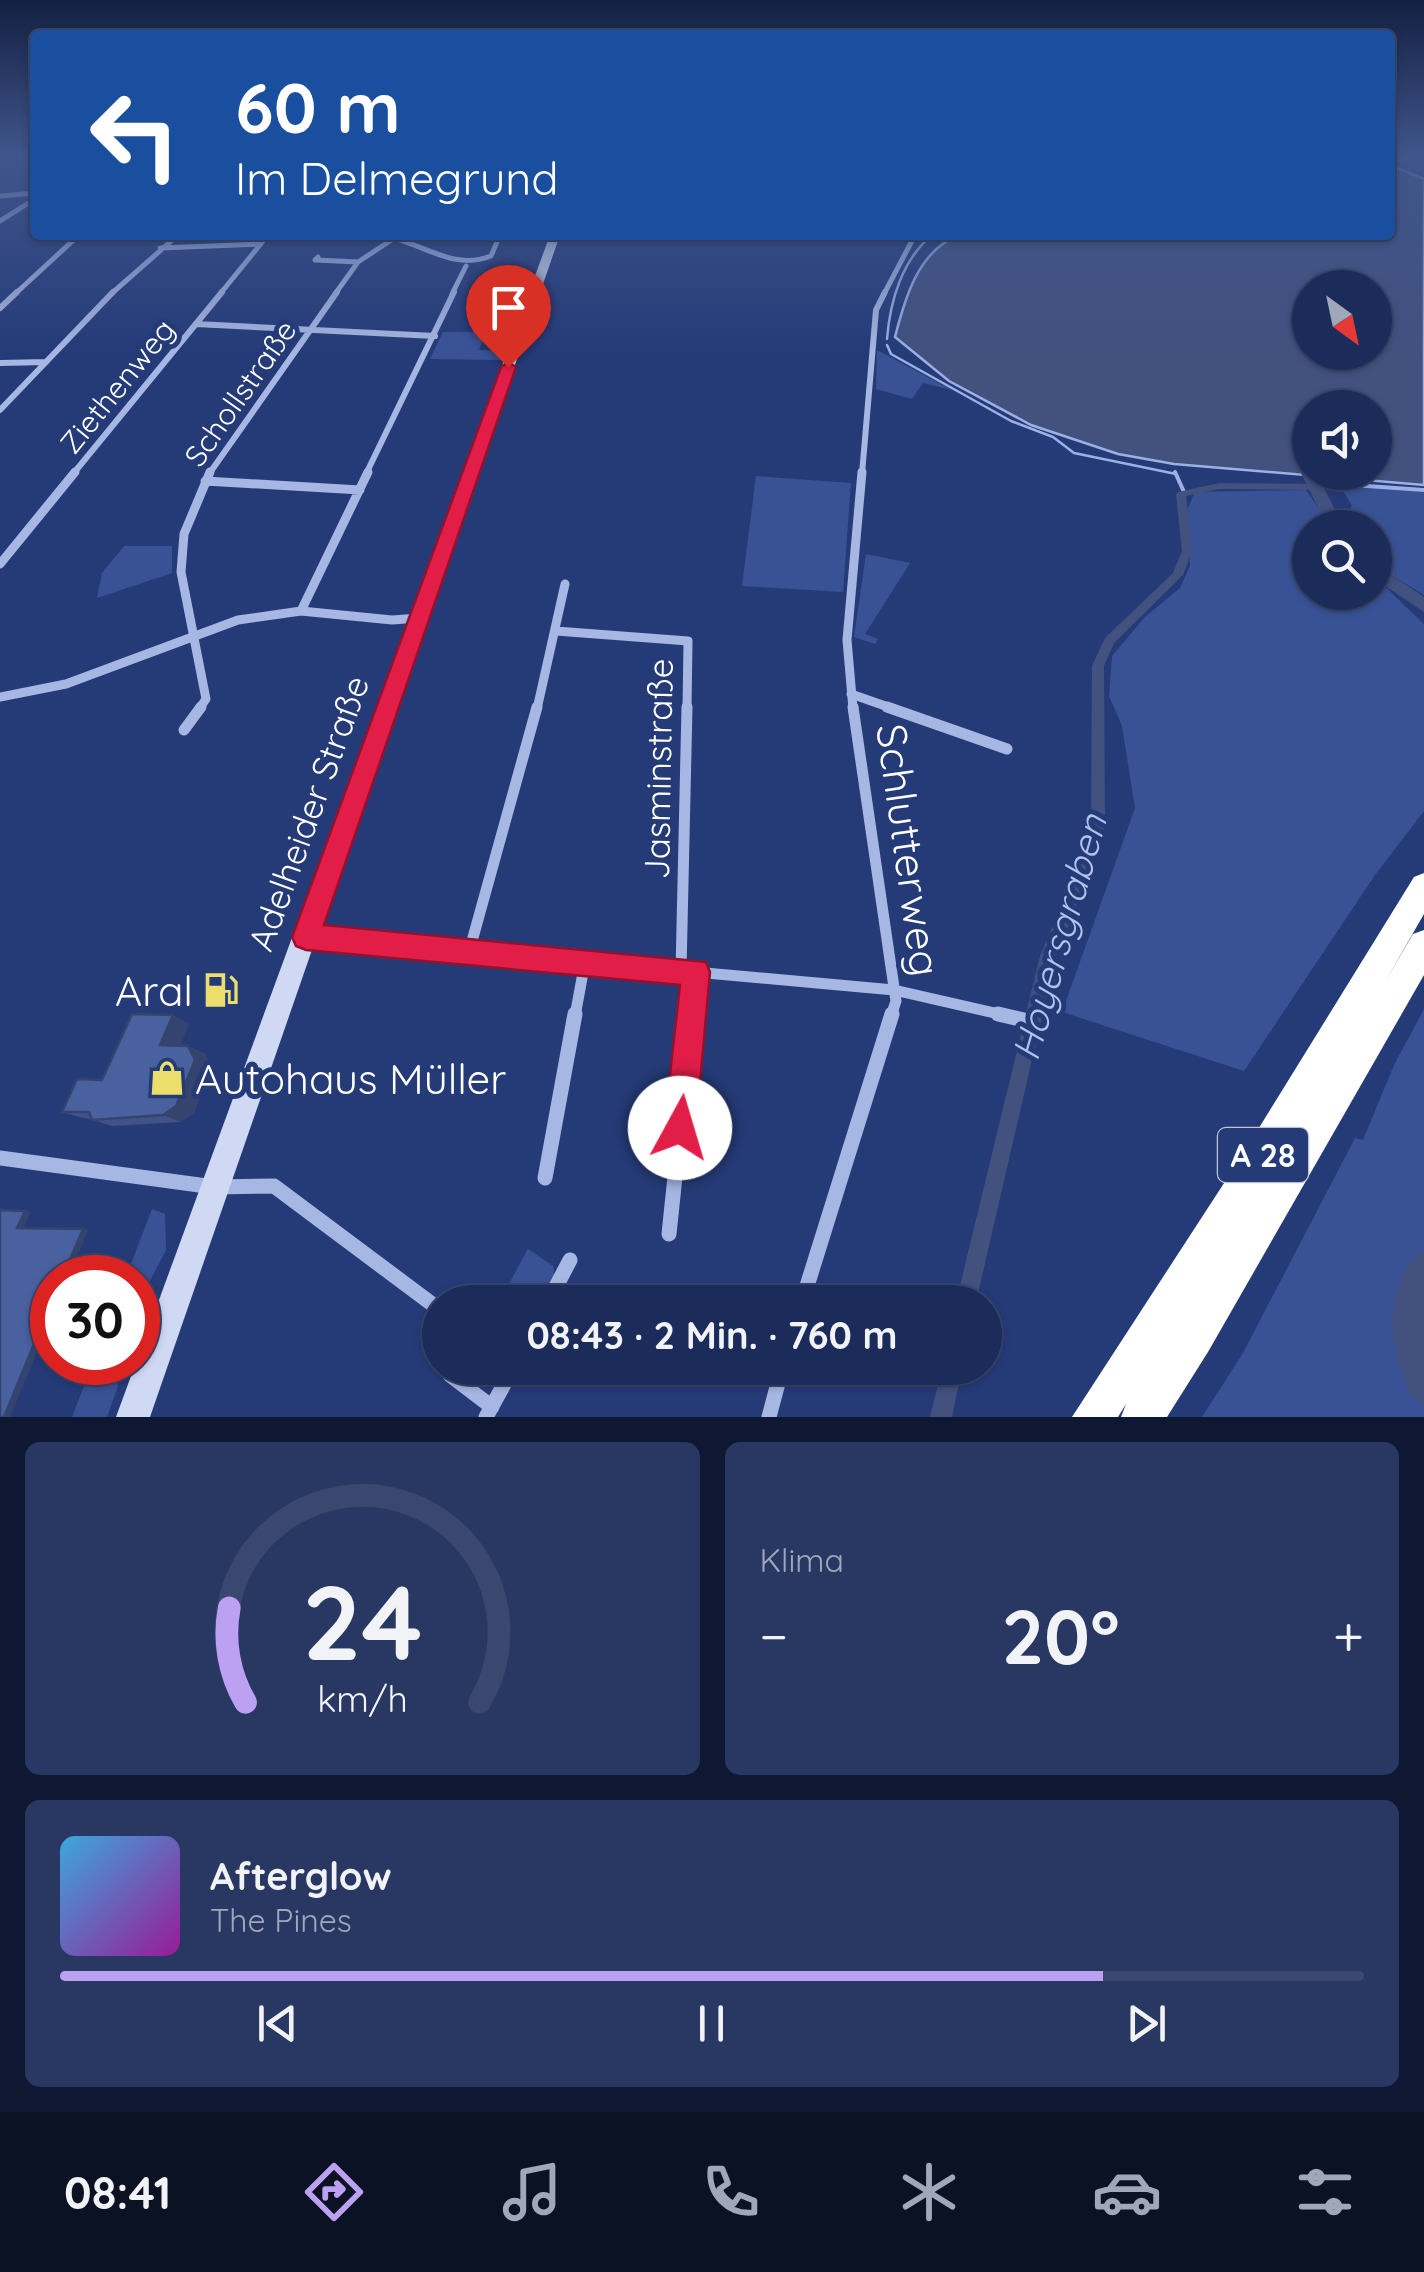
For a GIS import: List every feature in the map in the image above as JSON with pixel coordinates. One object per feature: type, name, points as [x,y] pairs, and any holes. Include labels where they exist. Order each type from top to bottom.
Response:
[{"type":"highway","name":"A 28","points":[[1093,1417],[1244,1186],[1424,887]]},
{"type":"highway","name":"A 28","points":[[1142,1417],[1194,1338],[1424,944]]},
{"type":"main road","name":"Adelheider Straße","points":[[133,1417],[306,937],[412,618],[553,240]]},
{"type":"street","points":[[0,308],[74,240]]},
{"type":"street","points":[[0,410],[171,240]]},
{"type":"street","name":"Ziethenweg","points":[[0,564],[264,240]]},
{"type":"street","name":"Schollstraße","points":[[184,730],[206,699],[181,572],[184,534],[204,481],[358,262],[390,240]]},
{"type":"street","points":[[413,240],[445,261],[466,266],[490,256],[498,240]]},
{"type":"street","name":"Schlutterweg","points":[[807,1285],[896,1001],[851,694],[847,640],[876,310],[911,240]]},
{"type":"street","points":[[159,248],[261,244]]},
{"type":"street","points":[[315,260],[358,262]]},
{"type":"street","points":[[301,611],[466,266]]},
{"type":"street","points":[[196,324],[435,336]]},
{"type":"street","points":[[0,363],[46,362]]},
{"type":"street","points":[[204,481],[360,490]]},
{"type":"street","points":[[469,952],[556,632],[565,584]]},
{"type":"street","points":[[0,697],[66,684],[238,620],[301,611],[374,615],[384,620],[412,618]]},
{"type":"street","name":"Jasminstraße","points":[[556,632],[688,642],[688,972]]},
{"type":"street","name":"Schlutterweg","points":[[851,694],[1007,749]]},
{"type":"street","points":[[306,937],[894,990],[1024,1020]]},
{"type":"street","points":[[545,1178],[585,962]]},
{"type":"street","points":[[670,1234],[688,972]]},
{"type":"street","points":[[0,1158],[214,1187],[274,1186],[422,1297]]},
{"type":"street","points":[[557,1285],[570,1260]]},
{"type":"street","points":[[461,1385],[489,1412],[504,1385]]},
{"type":"street","points":[[769,1417],[777,1385]]},
{"type":"shaded area","points":[[1395,222],[1424,222],[1424,485],[1392,482],[1392,390],[1292,390],[1292,474],[1174,464],[1118,454],[1031,425],[949,381],[895,337],[915,277],[933,252],[949,240],[1395,240]]},
{"type":"shaded area","points":[[443,332],[486,332],[479,350],[507,351],[504,360],[430,359]]},
{"type":"shaded area","points":[[877,350],[952,390],[923,383],[912,399],[876,389]]},
{"type":"shaded area","points":[[756,476],[851,483],[843,592],[742,586]]},
{"type":"shaded area","points":[[1306,490],[1320,510],[1292,510],[1292,610],[1392,610],[1392,593],[1424,624],[1424,811],[1375,875],[1244,1071],[1062,1012],[1135,808],[1122,726],[1109,696],[1112,656],[1145,617],[1180,588],[1190,566],[1187,510],[1195,492]]},
{"type":"shaded area","points":[[1343,490],[1424,492],[1424,595],[1392,575],[1392,510],[1350,510],[1352,506]]},
{"type":"shaded area","points":[[124,546],[172,546],[172,573],[97,598],[102,573]]},
{"type":"shaded area","points":[[866,554],[910,563],[865,634],[878,639],[875,644],[854,637]]},
{"type":"shaded area","points":[[1424,1009],[1424,1417],[1202,1417],[1243,1353],[1355,1138],[1363,1140],[1394,1065]]},
{"type":"shaded area","points":[[152,1209],[165,1214],[166,1250],[160,1262],[160,1255],[134,1255]]},
{"type":"shaded area","points":[[528,1249],[553,1266],[555,1276],[550,1285],[508,1285]]},
{"type":"shaded area","points":[[84,1385],[118,1385],[107,1417],[72,1417]]},
{"type":"building","name":"Autohaus Müller","points":[[132,1014],[173,1015],[160,1045],[188,1046],[195,1060],[176,1106],[163,1115],[92,1120],[89,1112],[62,1112],[77,1079],[102,1080]]},
{"type":"building","points":[[0,1210],[25,1211],[17,1228],[83,1229],[72,1255],[30,1255],[30,1354],[4,1417],[0,1417]]},
{"type":"waterway","points":[[887,339],[899,282],[927,240]]},
{"type":"waterway","points":[[887,345],[891,354],[1011,421],[1053,437],[1074,453],[1176,474]]},
{"type":"waterway","points":[[1176,474],[1184,492]]},
{"type":"waterway","name":"Hoyersgraben","points":[[970,1285],[1048,956],[1091,853],[1098,825],[1098,666],[1109,641],[1178,575],[1187,551],[1181,494],[1219,486],[1292,487]]},
{"type":"waterway","points":[[1392,488],[1424,490]]},
{"type":"waterway","points":[[1317,490],[1327,510]]},
{"type":"waterway","points":[[1392,582],[1424,606]]},
{"type":"waterway","points":[[1424,1267],[1410,1297],[1408,1312],[1409,1341],[1424,1387]]},
{"type":"waterway","name":"Hoyersgraben","points":[[941,1417],[948,1385]]},
{"type":"place","name":"Aral","points":[[221,990]]},
{"type":"place","name":"Autohaus Müller","points":[[167,1078]]},
{"type":"route","points":[[508,367],[306,937],[696,972],[680,1128]]}]
